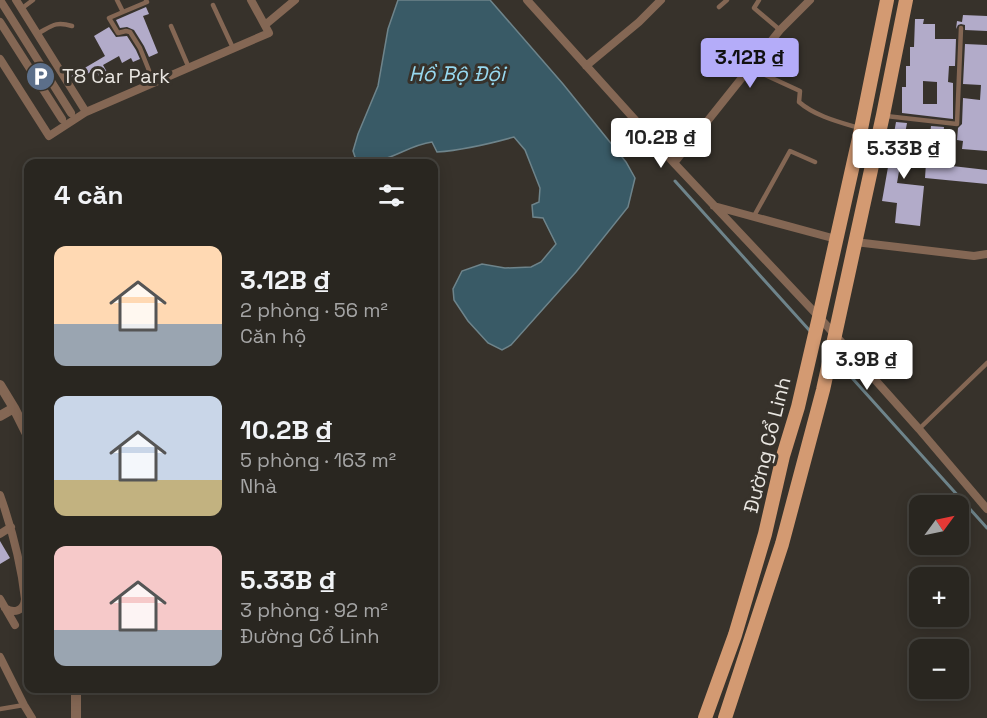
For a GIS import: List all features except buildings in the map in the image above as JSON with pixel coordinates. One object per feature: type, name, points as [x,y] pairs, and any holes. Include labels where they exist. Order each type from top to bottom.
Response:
[{"type":"main road","name":"Đường Cổ Linh","points":[[705,718],[735,635],[762,545],[783,456],[798,407],[861,129],[887,0]]},
{"type":"main road","name":"Đường Cổ Linh","points":[[725,718],[782,544],[826,377],[906,0]]},
{"type":"main road","points":[[857,143],[876,147]]},
{"type":"main road","points":[[783,456],[804,463]]},
{"type":"street","points":[[0,0],[16,12],[37,34],[86,112]]},
{"type":"street","points":[[16,0],[16,12],[70,112]]},
{"type":"street","points":[[0,60],[49,136],[86,112],[268,33],[250,0]]},
{"type":"street","points":[[265,25],[295,0]]},
{"type":"street","points":[[541,0],[529,3],[919,429],[987,509]]},
{"type":"street","points":[[586,66],[639,22],[661,0]]},
{"type":"street","points":[[674,163],[780,30],[810,0]]},
{"type":"street","points":[[16,12],[0,23],[62,119]]},
{"type":"street","points":[[714,206],[836,239]]},
{"type":"street","points":[[855,242],[974,256],[987,254]]},
{"type":"street","points":[[0,385],[24,428]]},
{"type":"street","points":[[0,416],[14,408]]},
{"type":"street","points":[[0,495],[19,559],[24,596]]},
{"type":"street","points":[[0,534],[11,527]]},
{"type":"street","points":[[0,599],[15,625]]},
{"type":"street","points":[[5,608],[11,612],[22,609],[24,605]]},
{"type":"street","points":[[0,657],[33,718]]},
{"type":"street","points":[[76,693],[76,718]]},
{"type":"lane","points":[[16,12],[33,0]]},
{"type":"lane","points":[[117,0],[123,12]]},
{"type":"lane","points":[[146,0],[147,2],[109,18],[118,33],[130,32],[140,48],[154,83]]},
{"type":"lane","points":[[719,7],[727,0]]},
{"type":"lane","points":[[759,0],[754,8],[780,30]]},
{"type":"lane","points":[[213,5],[233,48]]},
{"type":"lane","points":[[37,34],[56,24],[72,26]]},
{"type":"lane","points":[[171,26],[189,68]]},
{"type":"lane","points":[[883,115],[957,124],[961,28]]},
{"type":"lane","points":[[750,68],[800,91],[799,102],[809,109],[861,129]]},
{"type":"lane","points":[[754,216],[790,151],[815,162]]},
{"type":"lane","points":[[919,429],[987,363]]},
{"type":"lane","points":[[0,709],[24,705]]},
{"type":"water","name":"Hồ Bộ Đội","points":[[398,0],[490,0],[563,84],[626,162],[635,178],[628,207],[576,272],[511,345],[502,350],[488,343],[468,321],[454,300],[453,289],[462,271],[482,264],[505,268],[531,267],[541,262],[556,244],[543,218],[533,217],[532,205],[539,202],[540,188],[525,150],[514,137],[457,150],[437,152],[432,142],[412,147],[383,159],[356,159],[353,151],[378,86],[388,29]]},
{"type":"waterway","points":[[675,181],[810,331]]},
{"type":"waterway","points":[[835,359],[987,528]]},
{"type":"place","name":"T8 Car Park","points":[[41,76]]}]
